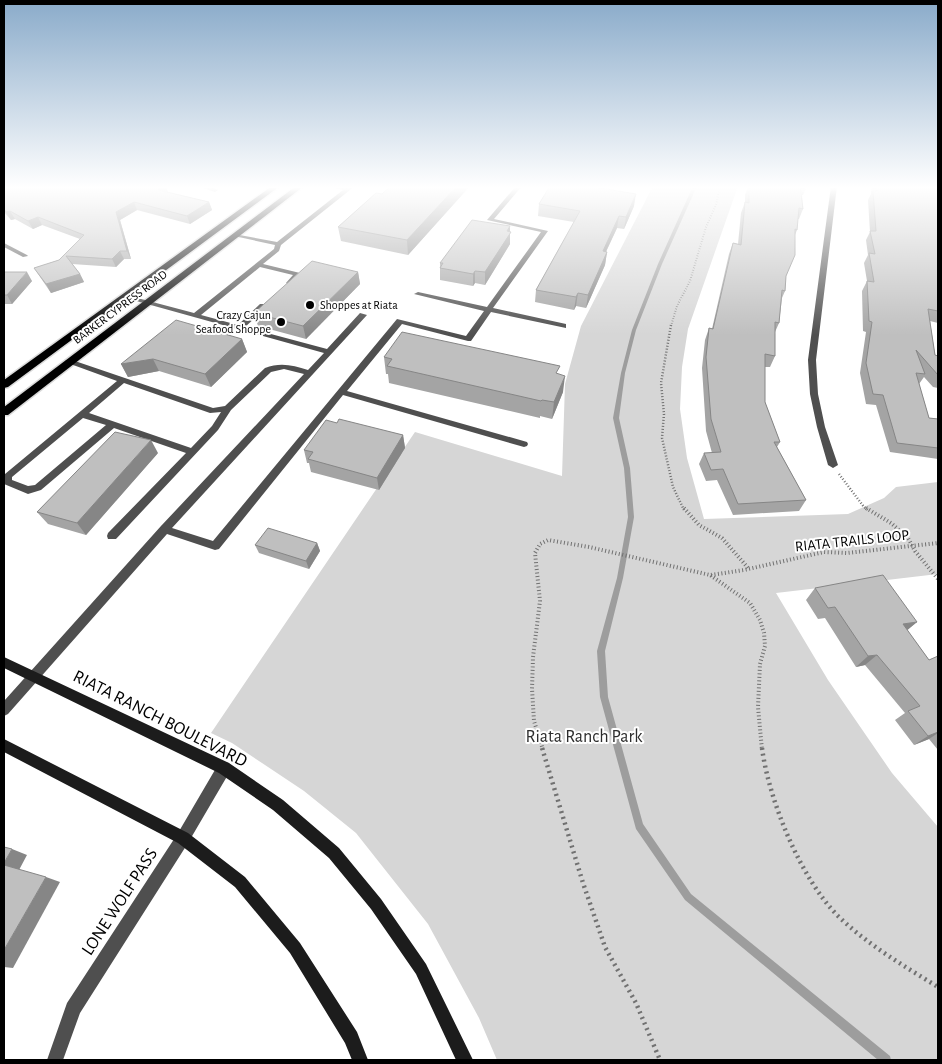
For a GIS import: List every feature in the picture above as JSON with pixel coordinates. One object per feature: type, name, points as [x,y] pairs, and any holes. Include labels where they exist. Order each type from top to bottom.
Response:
[{"type":"main road","name":"BARKER CYPRESS ROAD","points":[[4,385],[209,236]]},
{"type":"main road","name":"BARKER CYPRESS ROAD","points":[[4,412],[235,236]]},
{"type":"street","points":[[239,236],[278,244]]},
{"type":"street","points":[[196,315],[277,250],[278,244],[289,236]]},
{"type":"street","points":[[165,529],[214,546],[400,321],[468,339],[542,236]]},
{"type":"street","points":[[828,236],[812,360],[814,394],[821,427],[833,465]]},
{"type":"street","points":[[4,245],[25,256]]},
{"type":"street","points":[[258,265],[298,274],[284,287]]},
{"type":"street","points":[[418,294],[563,326]]},
{"type":"street","points":[[126,296],[330,352]]},
{"type":"street","points":[[240,327],[269,301]]},
{"type":"street","points":[[4,710],[165,529],[363,315]]},
{"type":"street","points":[[69,362],[213,411],[228,408]]},
{"type":"street","points":[[112,536],[215,428],[228,408],[268,370],[273,367],[291,367],[310,373]]},
{"type":"street","points":[[113,424],[38,488],[28,490],[6,482],[8,476],[123,380]]},
{"type":"street","points":[[341,392],[524,444]]},
{"type":"street","points":[[82,414],[193,452]]},
{"type":"street","name":"RIATA RANCH BOULEVARD","points":[[4,662],[224,768],[278,805],[334,853],[376,904],[421,969],[465,1060]]},
{"type":"street","points":[[4,744],[183,838],[240,882],[295,948],[351,1038],[360,1060]]},
{"type":"street","name":"LONE WOLF PASS","points":[[55,1060],[74,1009],[183,838],[224,768]]},
{"type":"path","points":[[703,236],[690,281],[677,306],[670,330],[661,383],[664,414],[662,438],[673,487],[684,509],[700,525],[722,538],[749,569]]},
{"type":"path","points":[[833,465],[864,507],[891,522],[908,538],[938,579]]},
{"type":"path","points":[[660,1060],[636,1003],[605,947],[580,874],[534,721],[533,658],[540,601],[535,553],[540,544],[548,540],[589,547],[710,575],[750,603],[760,620],[764,633],[765,646],[760,664],[758,707],[765,773],[776,808],[797,854],[814,886],[838,916],[877,948],[938,987]]},
{"type":"path","name":"RIATA TRAILS LOOP","points":[[710,575],[749,569],[816,553],[846,554],[912,545],[938,544]]},
{"type":"green space","name":"Riata Ranch Park","points":[[627,236],[721,236],[688,329],[682,367],[680,409],[687,458],[704,519],[848,514],[884,498],[896,487],[938,482],[938,574],[776,593],[828,680],[892,773],[938,827],[938,1060],[497,1060],[479,1018],[428,924],[356,833],[304,791],[232,743],[211,733],[415,432],[562,476],[565,384],[581,326]]},
{"type":"building","points":[[83,236],[123,236],[127,251],[120,251],[112,259],[66,256],[80,274],[46,284],[34,268],[59,260]]},
{"type":"building","points":[[384,236],[411,236],[407,240]]},
{"type":"building","points":[[460,236],[509,236],[485,272],[475,271],[473,274],[440,268],[443,263],[440,263]]},
{"type":"building","points":[[566,236],[610,236],[603,251],[607,252],[588,295],[578,293],[576,297],[536,290]]},
{"type":"building","points":[[742,236],[795,236],[795,255],[786,276],[785,291],[782,290],[779,323],[775,322],[775,356],[765,354],[765,402],[780,442],[774,442],[806,500],[738,504],[723,469],[711,470],[704,453],[721,452],[711,419],[706,357],[709,328],[713,329],[733,243],[741,245]]},
{"type":"building","points":[[871,236],[938,236],[938,311],[928,309],[935,355],[938,356],[938,375],[916,350],[925,374],[916,373],[929,418],[938,419],[938,448],[897,443],[883,395],[873,394],[866,363],[872,322],[869,321],[867,281],[874,282],[869,253],[875,254]]},
{"type":"building","name":"Shoppes at Riata","points":[[312,261],[358,272],[303,326],[254,313]]},
{"type":"building","points":[[4,272],[27,272],[7,295],[4,295]]},
{"type":"building","points":[[176,320],[242,339],[205,374],[153,359],[121,364]]},
{"type":"building","points":[[402,332],[560,366],[556,373],[565,376],[554,402],[541,401],[387,366],[392,359],[384,357]]},
{"type":"building","points":[[339,419],[403,435],[377,478],[308,459],[313,452],[304,450],[326,420],[337,423]]},
{"type":"building","points":[[115,432],[151,440],[77,523],[37,512]]},
{"type":"building","points":[[268,528],[317,543],[306,561],[255,545]]},
{"type":"building","points":[[883,575],[917,622],[903,624],[929,660],[938,656],[938,732],[928,736],[908,711],[920,706],[877,655],[868,656],[835,607],[828,608],[815,588]]},
{"type":"building","points":[[4,847],[12,849],[4,863]]},
{"type":"building","points":[[4,865],[46,877],[4,950]]},
{"type":"waterway","points":[[673,236],[634,330],[623,373],[616,418],[627,468],[631,517],[620,578],[601,651],[604,697],[639,826],[688,897],[886,1060]]},
{"type":"place","name":"Shoppes at Riata","points":[[310,305]]},
{"type":"place","name":"Crazy Cajun Seafood Shoppe","points":[[281,322]]}]
